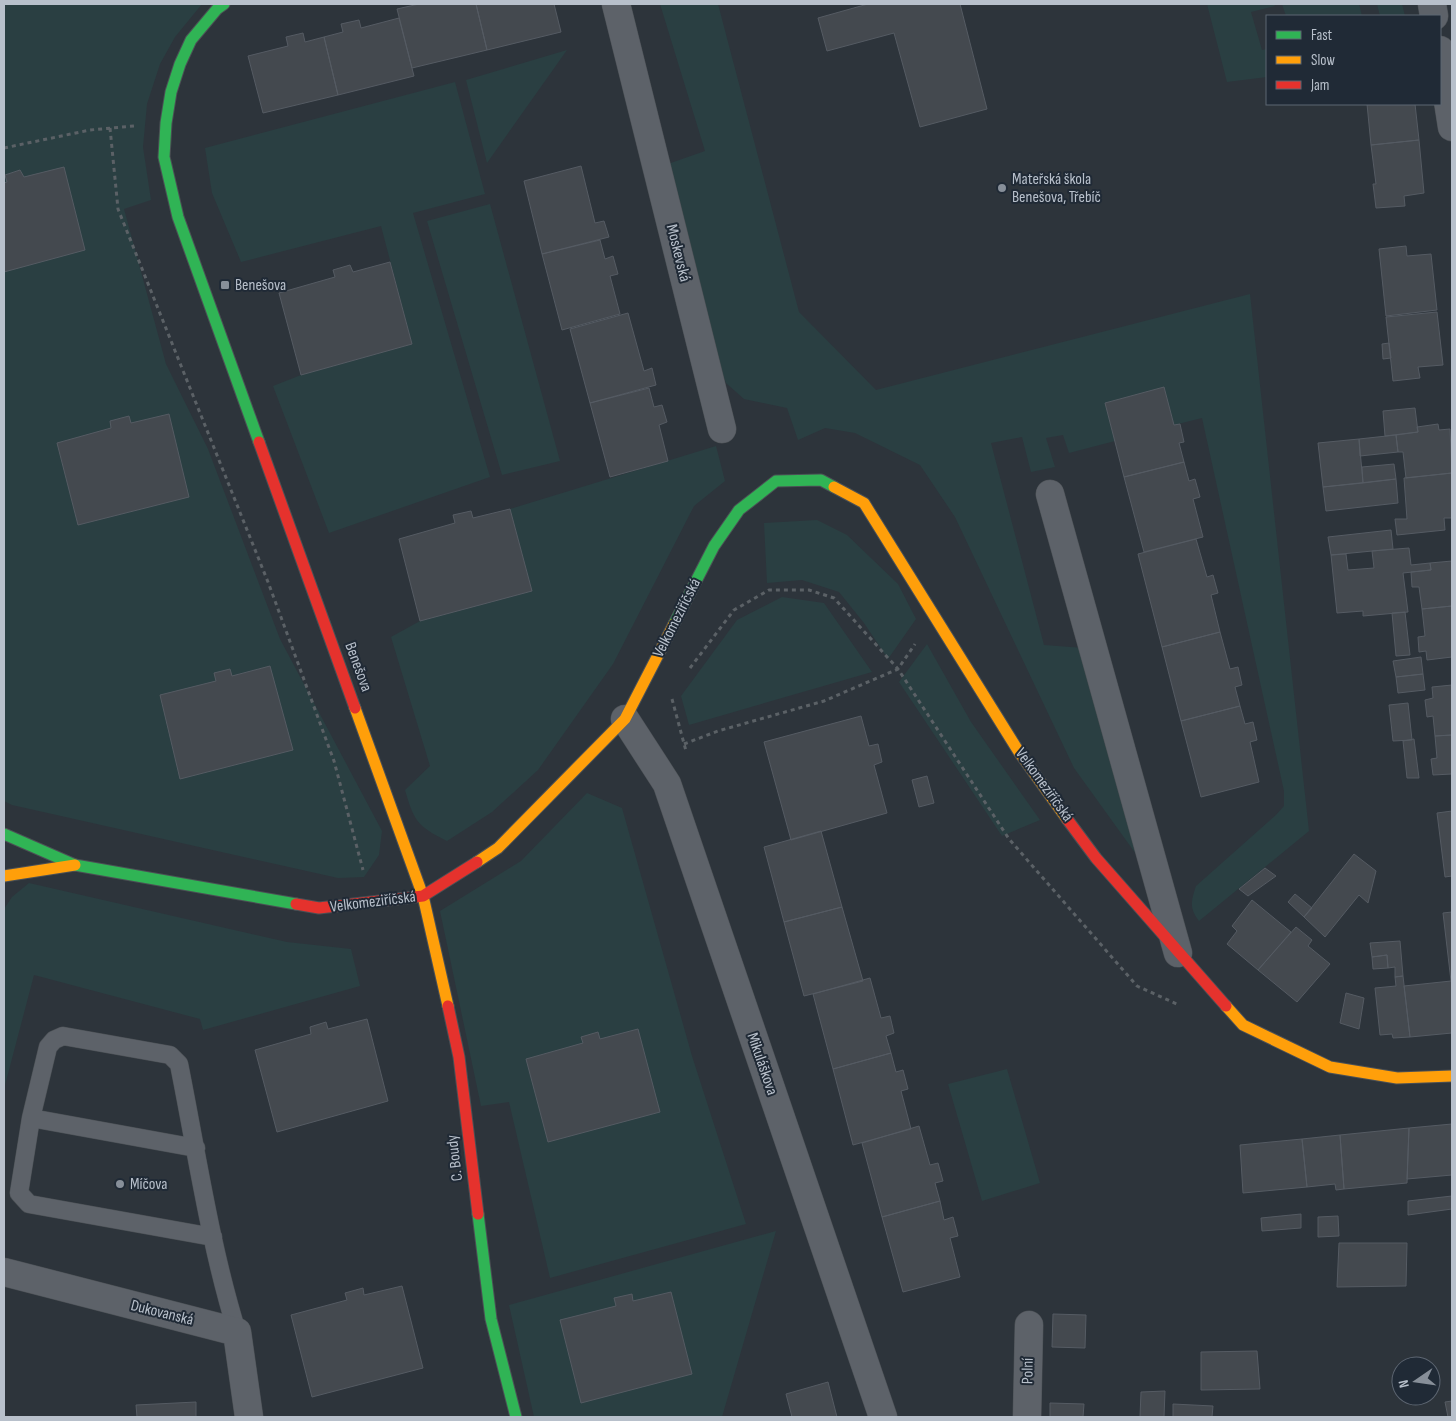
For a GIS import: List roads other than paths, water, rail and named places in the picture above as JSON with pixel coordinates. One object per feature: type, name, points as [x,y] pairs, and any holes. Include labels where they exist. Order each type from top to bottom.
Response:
[{"type":"street","name":"Benešova","points":[[224,4],[217,9],[191,40],[180,64],[171,92],[166,123],[164,156],[178,217],[423,896]]},
{"type":"street","name":"Moskevská","points":[[616,4],[722,429]]},
{"type":"street","points":[[1441,56],[1452,127]]},
{"type":"street","name":"Velkomeziříčská","points":[[4,834],[75,865],[319,908],[423,896],[498,848],[625,719],[714,546],[739,510],[776,481],[821,480],[864,503],[1019,752],[1096,858],[1243,1025],[1330,1067],[1397,1078],[1452,1076]]},
{"type":"street","name":"Velkomeziříčská","points":[[1050,494],[1178,953]]},
{"type":"street","name":"Mikuláškova","points":[[625,719],[667,784],[882,1417]]},
{"type":"street","points":[[4,876],[75,865]]},
{"type":"street","name":"C. Boudy","points":[[423,896],[459,1057],[491,1319],[516,1417]]},
{"type":"street","name":"Dukovanská","points":[[4,1272],[237,1332]]},
{"type":"street","name":"Polní","points":[[1026,1417],[1029,1325]]},
{"type":"street","points":[[237,1332],[249,1417]]},
{"type":"lane","points":[[213,1237],[29,1204],[19,1193],[31,1118],[48,1047],[54,1040],[63,1036],[170,1055],[179,1064],[213,1237],[227,1300],[237,1332]]},
{"type":"lane","points":[[31,1118],[196,1148]]},
{"type":"place","name":"Mateřská škola Benešova, Třebíč","points":[[1002,188]]},
{"type":"place","name":"Benešova","points":[[225,285]]},
{"type":"place","name":"Míčova","points":[[120,1184]]}]
